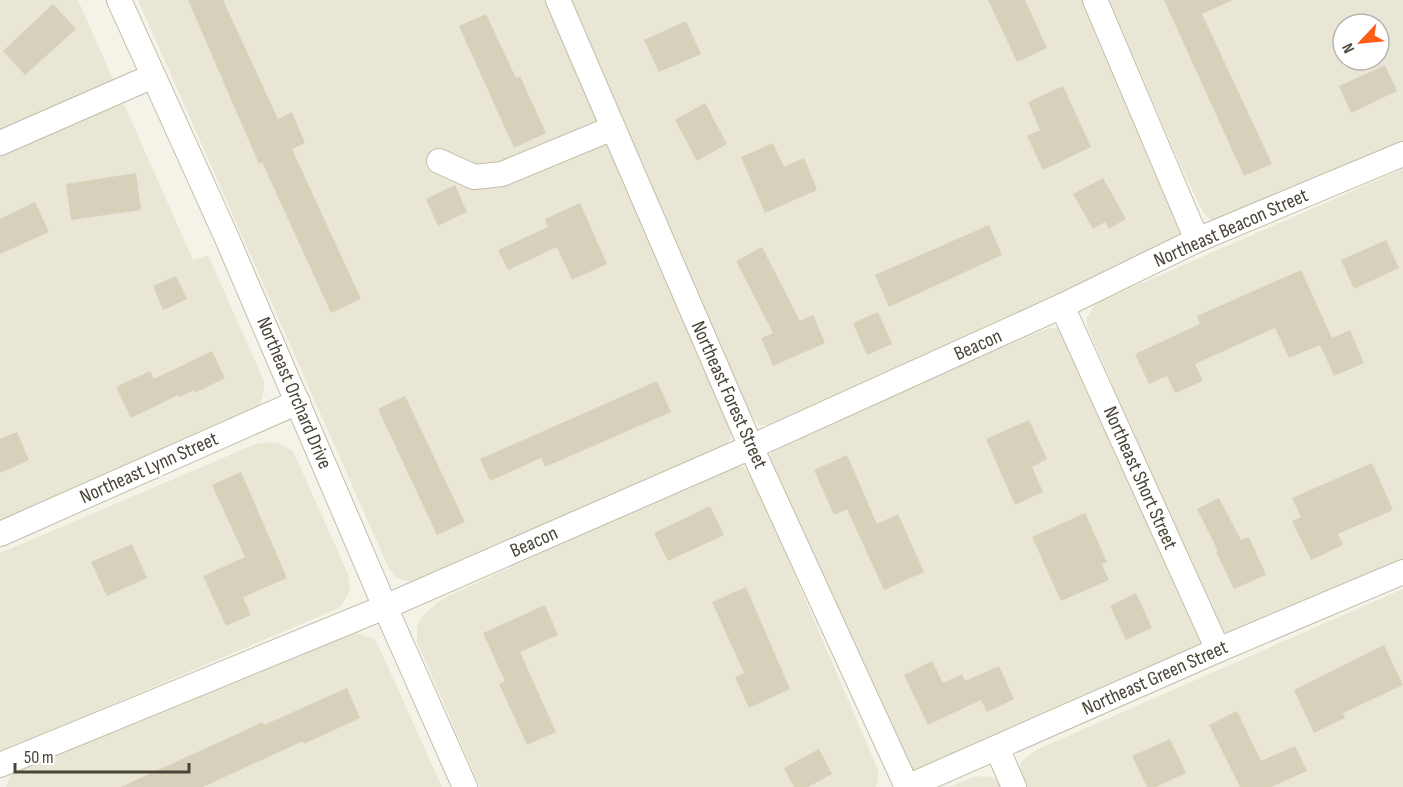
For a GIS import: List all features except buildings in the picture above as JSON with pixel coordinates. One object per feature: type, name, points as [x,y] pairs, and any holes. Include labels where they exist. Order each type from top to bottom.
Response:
[{"type":"street","name":"Northeast Orchard Drive","points":[[119,0],[226,236],[465,787]]},
{"type":"street","name":"Northeast Forest Street","points":[[558,0],[751,447],[907,787]]},
{"type":"street","points":[[1095,0],[1197,240]]},
{"type":"street","points":[[0,143],[153,76]]},
{"type":"street","points":[[439,161],[474,177],[502,174],[613,128]]},
{"type":"street","name":"Northeast Beacon Street","points":[[1062,306],[1197,240],[1403,154]]},
{"type":"street","name":"Beacon","points":[[0,765],[385,607],[751,447],[1062,306]]},
{"type":"street","name":"Northeast Short Street","points":[[1062,306],[1218,650]]},
{"type":"street","name":"Northeast Lynn Street","points":[[0,534],[298,402]]},
{"type":"street","name":"Northeast Green Street","points":[[907,787],[1218,650],[1403,572]]},
{"type":"street","points":[[997,748],[1014,787]]},
{"type":"shaded area","points":[[0,0],[78,0],[193,260],[208,255],[264,381],[264,388],[260,406],[0,527]]},
{"type":"shaded area","points":[[138,0],[545,0],[730,424],[733,433],[729,441],[723,448],[412,581],[395,577],[389,569]]},
{"type":"shaded area","points":[[568,0],[1086,0],[1182,228],[1181,233],[1173,244],[772,425],[761,425],[756,422],[749,411]]},
{"type":"shaded area","points":[[1109,0],[1403,0],[1403,145],[1223,222],[1206,216]]},
{"type":"shaded area","points":[[1403,169],[1403,563],[1228,634],[1221,629],[1210,610],[1087,326],[1087,317],[1095,305],[1101,301]]},
{"type":"shaded area","points":[[1046,329],[1061,329],[1201,636],[1200,645],[1195,652],[915,771],[907,768],[771,464],[770,455],[777,445]]},
{"type":"shaded area","points":[[279,443],[293,451],[348,574],[350,587],[347,597],[339,608],[5,750],[0,750],[0,553],[256,444]]},
{"type":"shaded area","points":[[733,466],[743,467],[753,477],[878,770],[876,787],[480,787],[417,642],[417,626],[422,616],[450,595]]},
{"type":"shaded area","points":[[1403,589],[1403,787],[1027,787],[1020,771],[1021,762],[1036,750]]},
{"type":"shaded area","points":[[354,632],[374,639],[379,647],[442,787],[6,787],[12,773],[25,766]]},
{"type":"shaded area","points":[[982,776],[997,780],[1001,787],[949,787],[971,778]]}]
